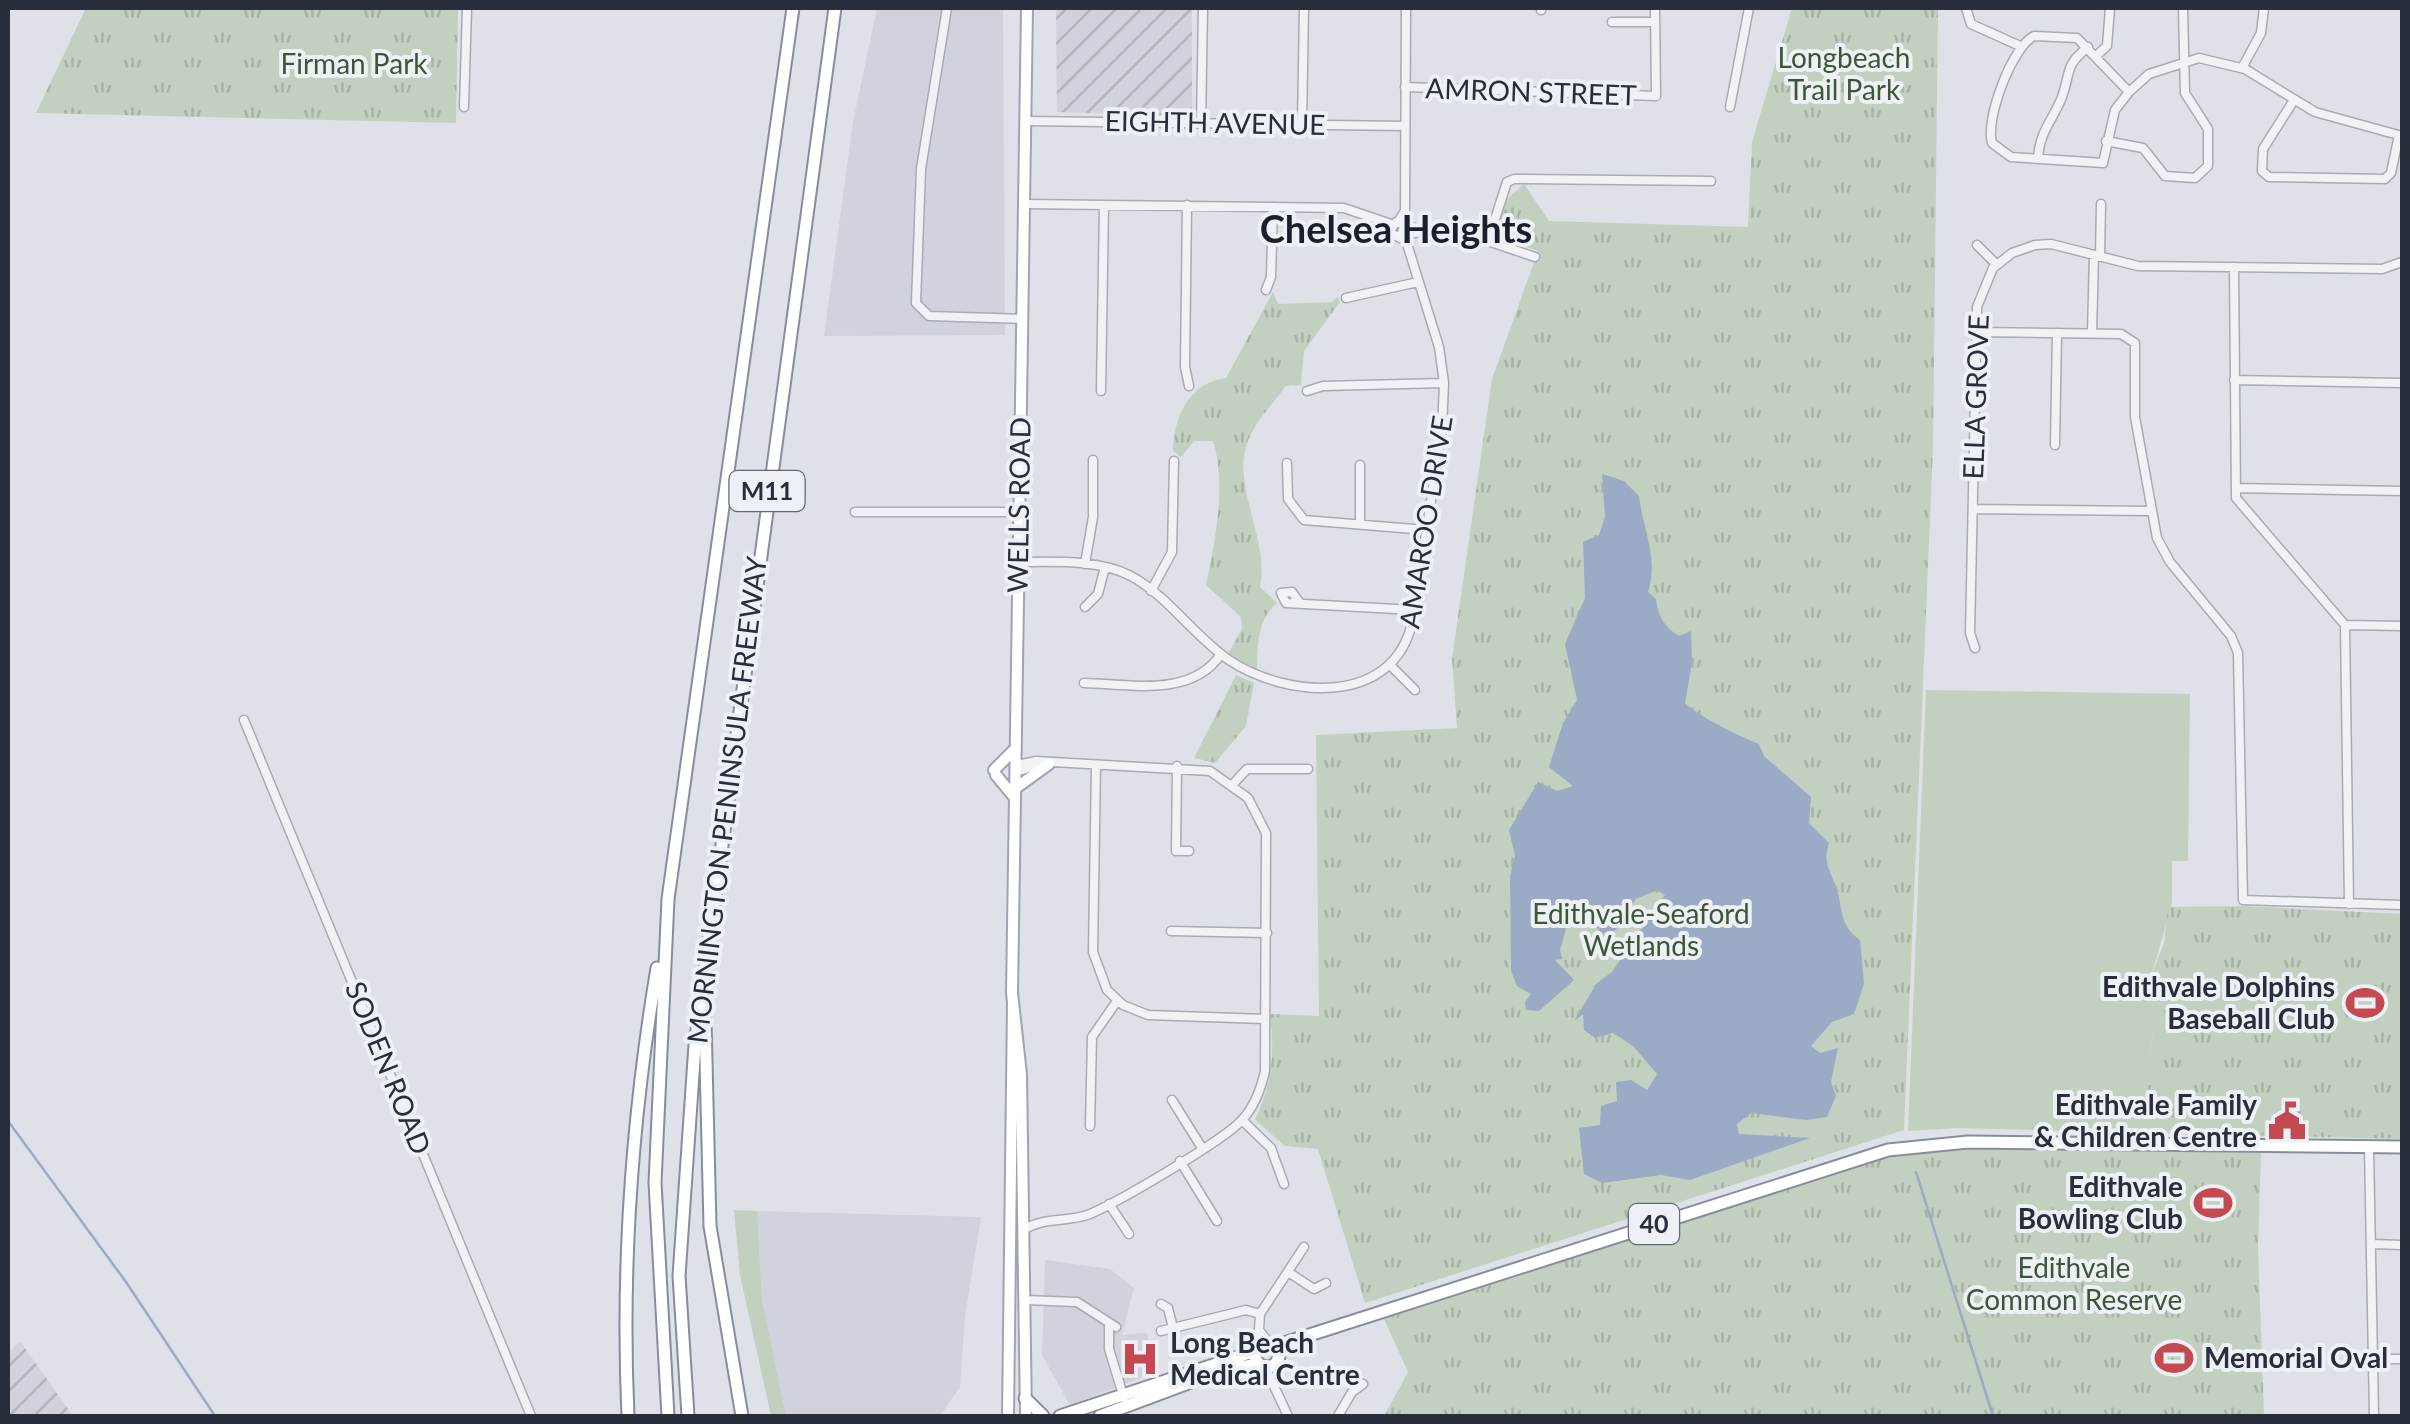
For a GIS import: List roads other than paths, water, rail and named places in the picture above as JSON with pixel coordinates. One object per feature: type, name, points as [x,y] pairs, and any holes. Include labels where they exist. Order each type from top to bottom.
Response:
[{"type":"highway","points":[[784,80],[785,8]]},
{"type":"highway","name":"MORNINGTON PENINSULA FREEWAY","points":[[668,1416],[655,1184],[668,900],[793,8]]},
{"type":"highway","name":"MORNINGTON PENINSULA FREEWAY","points":[[688,1416],[679,1276],[683,1172],[713,906],[825,76],[838,8]]},
{"type":"highway","points":[[628,1416],[626,1253],[635,1112],[668,900]]},
{"type":"highway","points":[[713,906],[705,1000],[710,1226],[742,1416]]},
{"type":"highway","name":"40","points":[[1060,1416],[1125,1401],[1888,1150],[1982,1142],[2402,1148]]},
{"type":"highway","points":[[1025,1398],[1043,1416]]},
{"type":"highway","name":"40","points":[[1100,1416],[1125,1401]]},
{"type":"main road","name":"WELLS ROAD","points":[[1008,1416],[1027,8]]},
{"type":"main road","points":[[1016,748],[995,772],[1016,793],[1045,764]]},
{"type":"main road","name":"WELLS ROAD","points":[[1013,1003],[1018,1016],[1022,1074],[1026,1416]]},
{"type":"street","points":[[464,107],[466,8]]},
{"type":"street","points":[[947,8],[921,169],[916,303],[929,316],[1022,319]]},
{"type":"street","points":[[1201,123],[1202,8]]},
{"type":"street","points":[[1302,125],[1304,8]]},
{"type":"street","points":[[1398,230],[1405,210],[1406,8]]},
{"type":"street","points":[[1612,22],[1655,22],[1655,8]]},
{"type":"street","points":[[1730,107],[1749,8]]},
{"type":"street","points":[[1966,8],[1971,24],[2020,46]]},
{"type":"street","points":[[2096,56],[2107,46],[2110,8]]},
{"type":"street","points":[[2106,141],[2143,148],[2165,176],[2196,178],[2204,174],[2208,166],[2208,129],[2185,93],[2183,8]]},
{"type":"street","points":[[2242,68],[2261,33],[2264,8]]},
{"type":"street","name":"AMRON STREET","points":[[1405,87],[1656,96],[1655,22]]},
{"type":"street","points":[[2128,92],[2076,38],[2034,36],[2020,46],[1992,118],[1990,135],[2003,154],[2103,163],[2115,110],[2128,92],[2148,74],[2199,58],[2242,68],[2315,112],[2401,135],[2391,173],[2385,178],[2268,177],[2262,171],[2263,149],[2294,100]]},
{"type":"street","points":[[2038,159],[2042,130],[2064,94],[2066,72],[2088,47]]},
{"type":"street","name":"EIGHTH AVENUE","points":[[1026,121],[1405,126]]},
{"type":"street","points":[[1488,241],[1507,182],[1514,179],[1711,181]]},
{"type":"street","points":[[1024,204],[1344,208],[1398,230],[1417,234],[1430,230]]},
{"type":"street","points":[[1101,391],[1104,204]]},
{"type":"street","points":[[2092,333],[2101,204]]},
{"type":"street","points":[[1187,206],[1184,367],[1188,386]]},
{"type":"street","points":[[1266,290],[1271,277],[1272,207]]},
{"type":"street","points":[[1398,230],[1452,229],[1535,258]]},
{"type":"street","name":"AMAROO DRIVE","points":[[1398,230],[1410,245],[1412,262]]},
{"type":"street","name":"AMAROO DRIVE","points":[[1018,562],[1105,567],[1152,591],[1221,654],[1262,676],[1303,685],[1350,686],[1371,680],[1392,666],[1408,640],[1414,610],[1444,384],[1439,347],[1398,230]]},
{"type":"street","points":[[1410,245],[1417,234]]},
{"type":"street","points":[[1978,245],[1996,265],[2035,245],[2138,266],[2382,268],[2402,262]]},
{"type":"street","name":"ELLA GROVE","points":[[1975,648],[1970,633],[1977,332],[1981,288],[1996,265]]},
{"type":"street","points":[[2234,267],[2236,488],[2240,504],[2345,625],[2349,904]]},
{"type":"street","points":[[1346,298],[1418,282]]},
{"type":"street","points":[[1977,332],[2128,335],[2137,348],[2135,417],[2157,538],[2170,562],[2227,630],[2238,653],[2243,900],[2402,905]]},
{"type":"street","points":[[2054,445],[2057,334]]},
{"type":"street","points":[[2234,380],[2402,382]]},
{"type":"street","points":[[1307,390],[1323,386],[1444,384]]},
{"type":"street","points":[[1086,564],[1093,517],[1093,460]]},
{"type":"street","points":[[1152,591],[1172,552],[1174,461]]},
{"type":"street","points":[[1287,463],[1287,496],[1296,514],[1316,523],[1426,530]]},
{"type":"street","points":[[1360,465],[1360,523]]},
{"type":"street","points":[[2236,488],[2402,491]]},
{"type":"street","points":[[1973,509],[2151,511]]},
{"type":"street","points":[[855,512],[1019,512]]},
{"type":"street","points":[[1085,608],[1098,594],[1105,567]]},
{"type":"street","points":[[1300,603],[1414,610]]},
{"type":"street","points":[[2345,625],[2402,626]]},
{"type":"street","points":[[1084,683],[1176,684],[1208,670],[1221,654]]},
{"type":"street","points":[[1392,666],[1415,690]]},
{"type":"street","name":"SODEN ROAD","points":[[244,720],[531,1416]]},
{"type":"street","points":[[1016,769],[1045,764],[1176,766],[1210,771],[1234,783],[1254,806],[1266,833],[1265,1071],[1260,1090],[1242,1120],[1108,1204],[1073,1219],[1043,1220],[1023,1230]]},
{"type":"street","points":[[1096,765],[1093,952],[1100,979],[1117,1001],[1148,1015],[1266,1019]]},
{"type":"street","points":[[1176,766],[1176,851],[1189,851]]},
{"type":"street","points":[[1234,783],[1248,769],[1308,768]]},
{"type":"street","points":[[1172,931],[1267,933]]},
{"type":"street","points":[[1090,1126],[1092,1037],[1117,1001]]},
{"type":"street","points":[[1172,1100],[1202,1148]]},
{"type":"street","points":[[1242,1120],[1271,1148],[1284,1184]]},
{"type":"street","points":[[2370,1147],[2374,1416]]},
{"type":"street","points":[[1180,1161],[1217,1221]]},
{"type":"street","points":[[1108,1204],[1129,1234]]},
{"type":"street","points":[[1023,1206],[1043,1220]]},
{"type":"street","points":[[2371,1244],[2402,1245]]},
{"type":"street","points":[[1288,1416],[1260,1330],[1260,1314],[1304,1247]]},
{"type":"street","points":[[1288,1272],[1314,1288],[1326,1283]]},
{"type":"street","points":[[1024,1300],[1077,1302],[1113,1326],[1109,1349],[1125,1401]]},
{"type":"street","points":[[1161,1304],[1168,1308],[1173,1328]]},
{"type":"street","points":[[1161,1332],[1246,1310],[1260,1314]]},
{"type":"street","points":[[2373,1359],[2402,1359]]},
{"type":"street","points":[[1338,1416],[1352,1392],[1363,1384]]},
{"type":"water","points":[[1602,474],[1624,481],[1639,496],[1651,555],[1648,592],[1656,599],[1660,616],[1669,629],[1679,636],[1691,631],[1692,663],[1685,703],[1759,744],[1764,756],[1811,797],[1809,823],[1829,843],[1827,862],[1843,918],[1860,940],[1864,984],[1854,1014],[1832,1022],[1811,1046],[1820,1053],[1838,1048],[1831,1082],[1836,1096],[1827,1117],[1806,1120],[1751,1113],[1737,1124],[1739,1134],[1810,1138],[1690,1180],[1661,1175],[1602,1183],[1584,1174],[1579,1128],[1600,1125],[1601,1106],[1617,1101],[1616,1082],[1631,1080],[1647,1090],[1657,1074],[1633,1046],[1613,1033],[1595,1038],[1584,1030],[1583,1014],[1574,1021],[1597,983],[1612,972],[1665,895],[1657,890],[1636,899],[1613,934],[1600,932],[1592,920],[1594,915],[1570,915],[1560,950],[1562,959],[1555,960],[1574,980],[1539,1011],[1526,1010],[1525,1002],[1531,994],[1517,986],[1511,971],[1510,876],[1515,856],[1509,830],[1538,782],[1557,791],[1573,786],[1549,767],[1563,723],[1577,700],[1565,644],[1585,598],[1583,542],[1599,535],[1605,517]]},
{"type":"waterway","points":[[8,1121],[126,1282],[215,1416]]},
{"type":"waterway","points":[[1916,1172],[1993,1416]]},
{"type":"place","name":"Edithvale Dolphins Baseball Club","points":[[2365,1003]]},
{"type":"place","name":"Edithvale Family & Children Centre","points":[[2287,1121]]},
{"type":"place","name":"Edithvale Bowling Club","points":[[2213,1203]]},
{"type":"place","name":"Memorial Oval","points":[[2174,1358]]},
{"type":"place","name":"Long Beach Medical Centre","points":[[1140,1359]]},
{"type":"district","name":"Chelsea Heights","points":[[1396,230]]},
{"type":"park label","name":"Firman Park","points":[[354,64]]},
{"type":"park label","name":"Longbeach Trail Park","points":[[1844,74]]},
{"type":"park label","name":"Edithvale-Seaford Wetlands","points":[[1641,930]]},
{"type":"park label","name":"Edithvale Common Reserve","points":[[2074,1284]]}]
